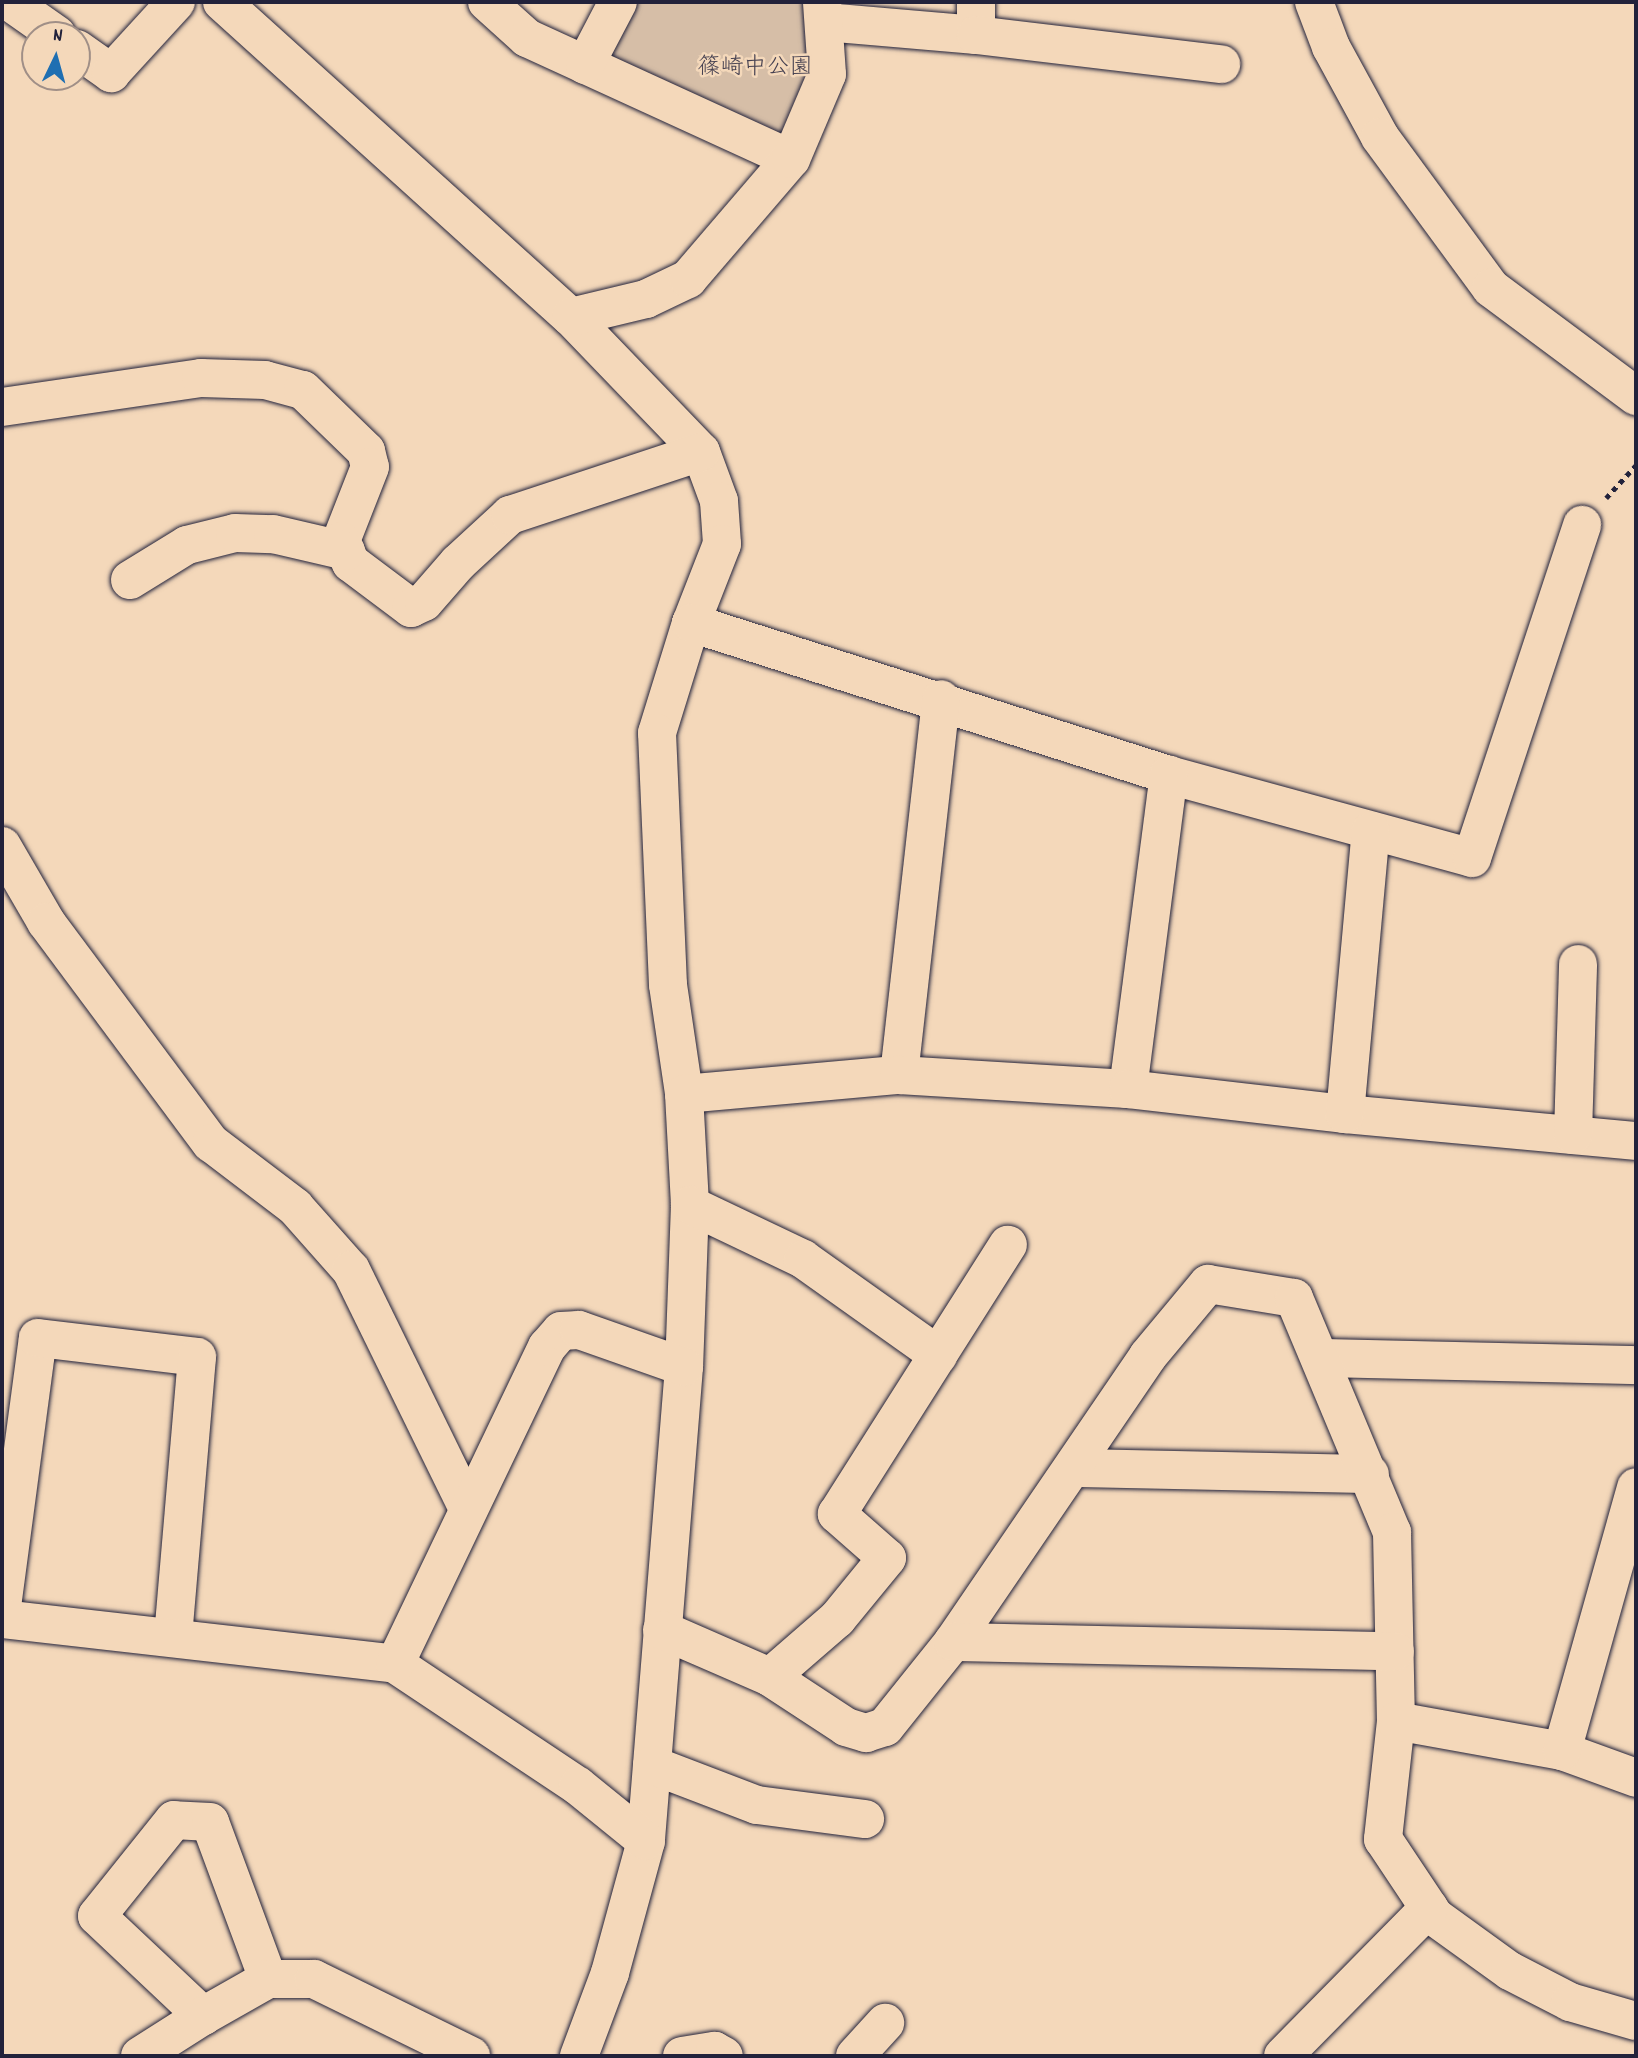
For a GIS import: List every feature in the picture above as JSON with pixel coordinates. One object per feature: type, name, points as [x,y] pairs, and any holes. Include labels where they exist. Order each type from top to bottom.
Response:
[{"type":"street","points":[[10,2],[37,21]]},
{"type":"street","points":[[91,59],[111,73],[176,2]]},
{"type":"street","points":[[222,2],[571,317],[701,452],[719,501],[722,544],[691,623],[657,733],[668,985],[684,1094],[690,1205],[684,1367],[646,1841],[610,1973],[579,2056]]},
{"type":"street","points":[[487,2],[527,37],[791,159]]},
{"type":"street","points":[[585,65],[618,2]]},
{"type":"street","points":[[1314,2],[1331,47],[1380,137],[1491,288],[1636,396]]},
{"type":"street","points":[[571,317],[646,299],[688,279],[791,159],[827,74],[824,12],[976,18],[1221,64]]},
{"type":"street","points":[[2,407],[201,378],[265,380],[303,390],[366,451],[370,467],[346,519],[341,541],[351,563],[411,608],[424,602],[457,563],[510,515],[701,452]]},
{"type":"street","points":[[691,623],[941,699],[1169,775],[1472,858],[1582,525]]},
{"type":"street","points":[[130,580],[187,545],[234,533],[273,534],[346,551]]},
{"type":"street","points":[[899,1075],[941,699]]},
{"type":"street","points":[[1128,1089],[1169,775]]},
{"type":"street","points":[[1345,1114],[1371,831]]},
{"type":"street","points":[[2,846],[46,922],[211,1143],[295,1207],[351,1270],[468,1509]]},
{"type":"street","points":[[1573,1135],[1578,964]]},
{"type":"street","points":[[684,1094],[899,1075],[1128,1089],[1345,1114],[1636,1140]]},
{"type":"street","points":[[690,1205],[803,1259],[938,1355]]},
{"type":"street","points":[[770,1677],[837,1619],[887,1558],[837,1514],[1008,1245]]},
{"type":"street","points":[[663,1630],[770,1677],[846,1727],[866,1733],[885,1727],[953,1642],[1148,1356],[1208,1284],[1294,1298],[1370,1474],[1392,1532],[1396,1721],[1383,1839],[1429,1908],[1510,1972],[1570,2002],[1636,2021]]},
{"type":"street","points":[[395,1664],[547,1347],[561,1331],[579,1329],[684,1367]]},
{"type":"street","points":[[2,1607],[15,1411],[38,1338],[197,1357],[173,1637]]},
{"type":"street","points":[[1321,1358],[1636,1366]]},
{"type":"street","points":[[1074,1468],[1370,1474]]},
{"type":"street","points":[[1562,1752],[1636,1487]]},
{"type":"street","points":[[2,1619],[395,1664],[578,1786],[646,1841]]},
{"type":"street","points":[[953,1642],[1395,1651]]},
{"type":"street","points":[[1396,1721],[1562,1752],[1636,1778]]},
{"type":"street","points":[[652,1765],[757,1805],[865,1819]]},
{"type":"street","points":[[203,2016],[97,1916],[174,1820],[209,1822],[268,1979]]},
{"type":"street","points":[[1283,2056],[1429,1908]]},
{"type":"street","points":[[141,2056],[268,1979],[313,1979],[420,2048],[471,2056]]},
{"type":"street","points":[[855,2056],[885,2023]]},
{"type":"green space","name":"篠崎中公園","points":[[618,2],[822,2],[791,159],[585,65]]}]
